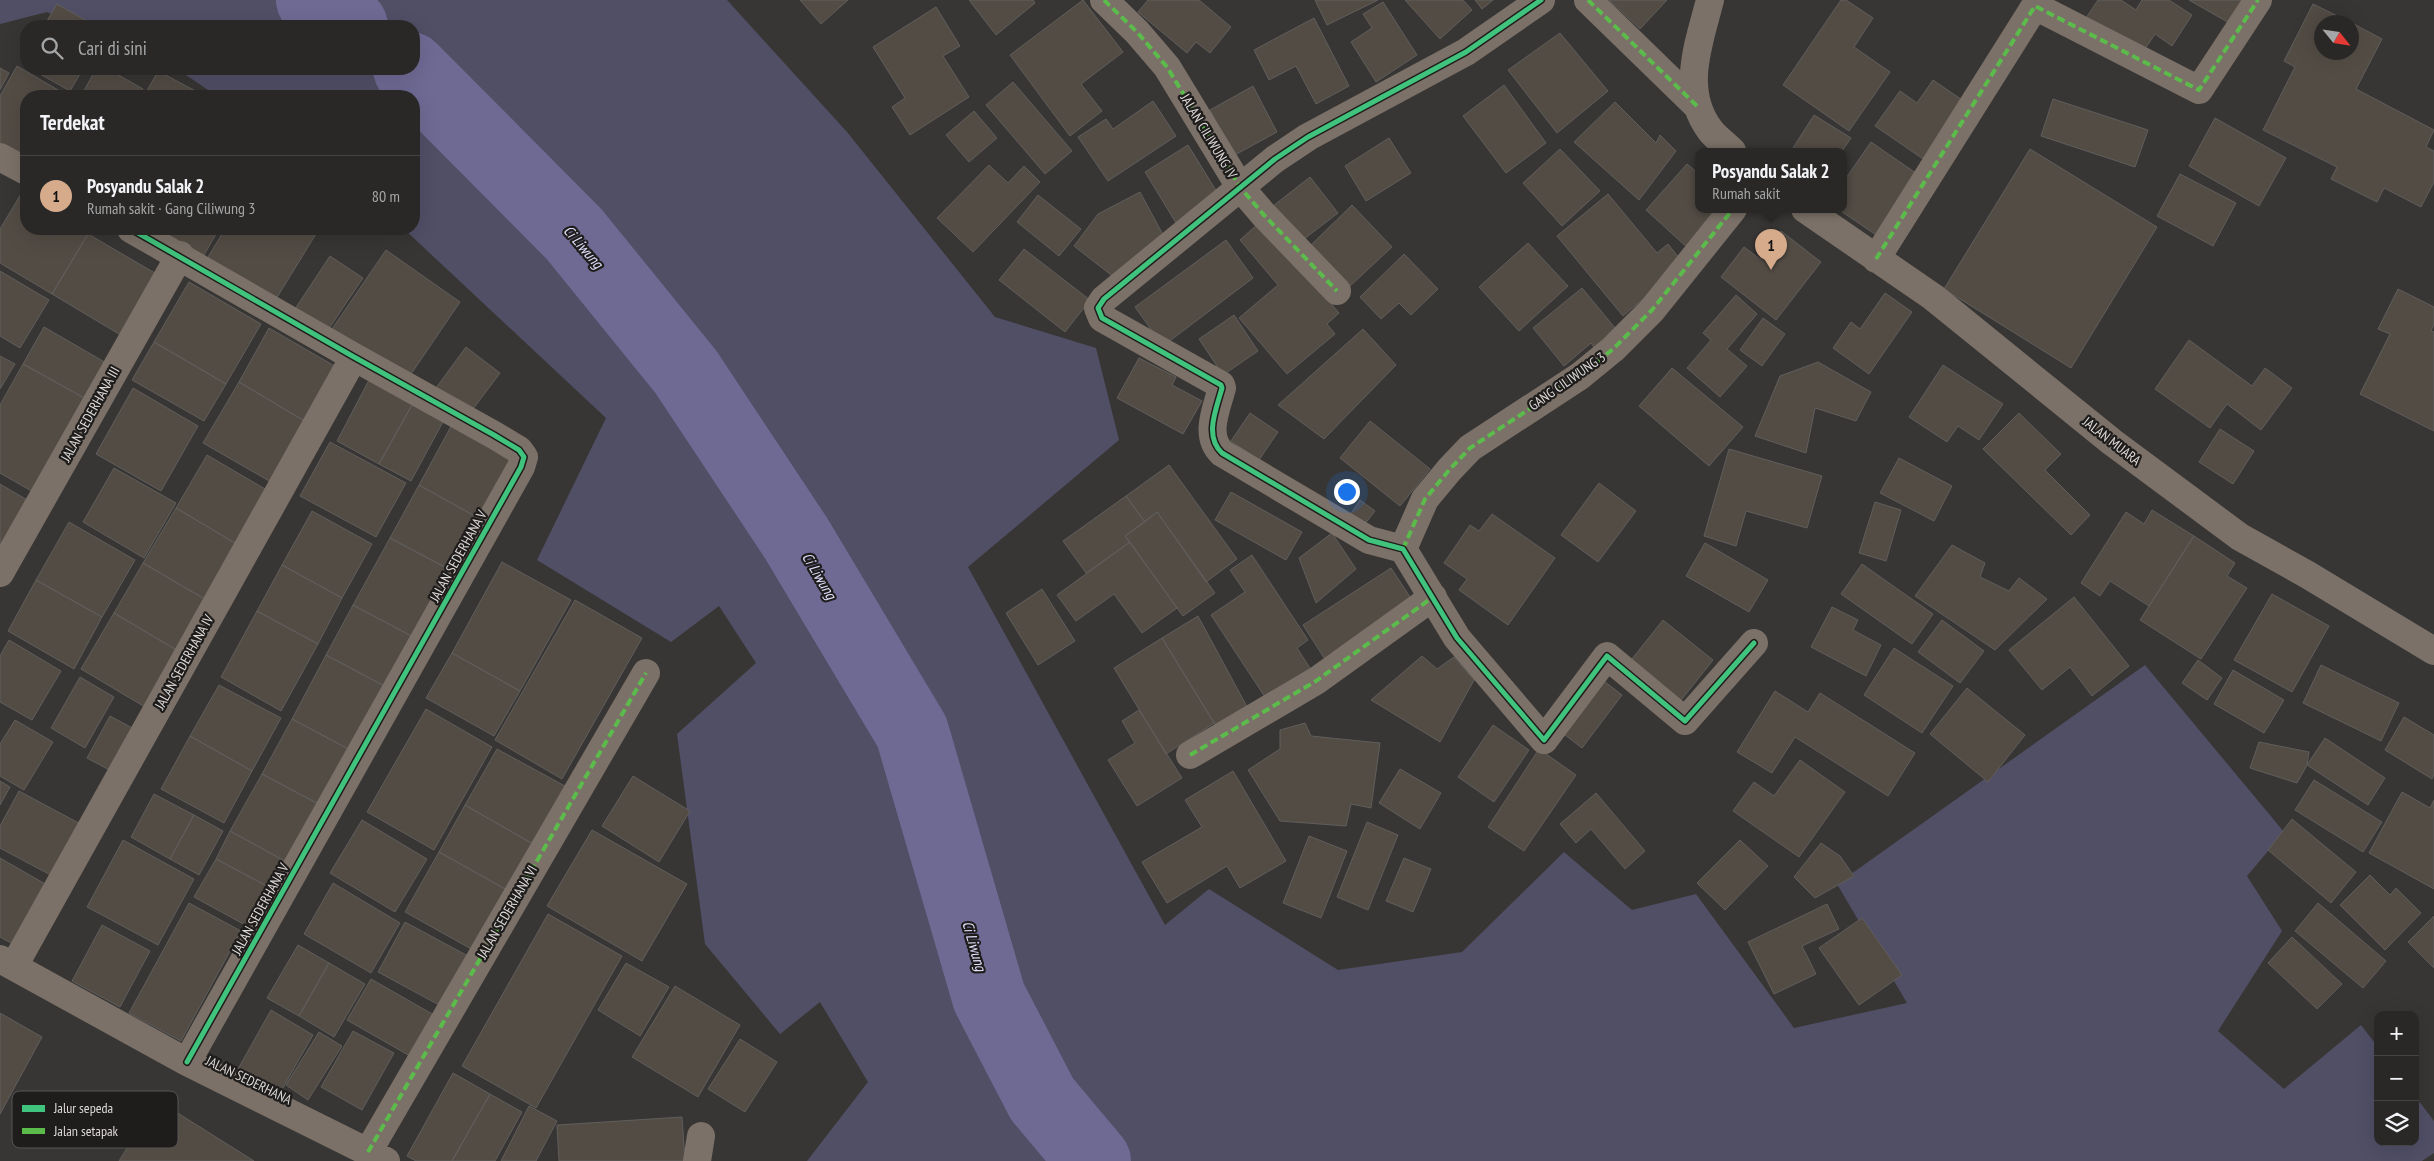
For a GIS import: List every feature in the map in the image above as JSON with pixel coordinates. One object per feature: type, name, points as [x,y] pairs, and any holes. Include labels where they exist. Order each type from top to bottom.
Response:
[{"type":"street","name":"JALAN CILIWUNG IV","points":[[1104,0],[1137,32],[1167,66],[1240,187],[1262,214],[1337,291]]},
{"type":"street","points":[[1541,0],[1466,52],[1308,137],[1275,159],[1104,299],[1098,308],[1099,313],[1102,318],[1122,330],[1220,383],[1222,388],[1211,434],[1214,446],[1222,453],[1369,540],[1403,549],[1457,638],[1544,740],[1607,656],[1685,721],[1754,643]]},
{"type":"street","points":[[1588,0],[1696,106],[1710,130],[1729,148]]},
{"type":"street","points":[[1696,106],[1694,64],[1710,0]]},
{"type":"street","points":[[1876,259],[2035,6],[2199,90],[2258,0]]},
{"type":"street","points":[[0,157],[20,168]]},
{"type":"street","name":"GANG CILIWUNG 3","points":[[1403,549],[1425,499],[1470,448],[1580,376],[1613,349],[1652,310],[1730,213]]},
{"type":"street","name":"JALAN MUARA","points":[[1811,213],[1933,297],[2112,442],[2240,537],[2308,575],[2434,651]]},
{"type":"street","name":"JALAN SEDERHANA V","points":[[143,235],[354,357],[494,434],[519,450],[524,457],[516,476],[187,1062]]},
{"type":"street","name":"JALAN SEDERHANA III","points":[[0,573],[180,255]]},
{"type":"street","name":"JALAN SEDERHANA IV","points":[[7,962],[354,357]]},
{"type":"street","points":[[1190,755],[1316,682],[1433,597]]},
{"type":"street","name":"JALAN SEDERHANA VI","points":[[377,1156],[646,673]]},
{"type":"street","name":"JALAN SEDERHANA","points":[[7,962],[187,1062],[377,1156]]},
{"type":"shaded area","points":[[0,0],[727,0],[847,132],[995,317],[1096,348],[1119,440],[968,567],[1165,925],[1209,889],[1338,970],[1462,952],[1564,852],[1632,910],[1696,894],[1794,1028],[1907,1003],[1837,884],[2145,665],[2284,832],[2247,876],[2282,931],[2218,1031],[2284,1089],[2361,1025],[2374,1042],[2374,1146],[2419,1146],[2419,1101],[2434,1121],[2434,1153],[2422,1161],[807,1161],[868,1082],[820,1002],[780,1034],[705,944],[677,734],[756,663],[719,606],[671,642],[537,560],[606,418],[410,235],[420,235],[420,90],[208,90],[186,75],[420,75],[420,20],[66,20],[47,12],[0,24]]},
{"type":"building","points":[[800,0],[848,0],[821,24]]},
{"type":"building","points":[[969,0],[1033,0],[1035,3],[996,35]]},
{"type":"building","points":[[1083,0],[1123,52],[1081,84],[1102,111],[1070,136],[1010,55]]},
{"type":"building","points":[[1148,0],[1199,0],[1231,27],[1210,53],[1196,42],[1187,53],[1138,12]]},
{"type":"building","points":[[1315,0],[1378,0],[1327,25]]},
{"type":"building","points":[[1405,0],[1463,0],[1472,10],[1440,39]]},
{"type":"building","points":[[1475,0],[1493,0],[1482,9]]},
{"type":"building","points":[[1609,0],[1667,0],[1640,29]]},
{"type":"building","points":[[1841,0],[1846,0],[1873,18],[1854,47],[1890,72],[1849,131],[1783,85]]},
{"type":"building","points":[[2098,0],[2121,0],[2136,10],[2142,0],[2169,0],[2192,15],[2172,46],[2155,34],[2141,55],[2086,18]]},
{"type":"building","points":[[2189,0],[2244,0],[2231,24]]},
{"type":"building","points":[[1383,2],[1417,55],[1376,82],[1351,42],[1372,28],[1363,14]]},
{"type":"building","points":[[57,4],[85,20],[48,20]]},
{"type":"building","points":[[2313,4],[2336,15],[2314,15],[2314,60],[2359,60],[2359,27],[2382,39],[2356,89],[2434,130],[2426,147],[2434,151],[2434,182],[2421,207],[2384,188],[2377,202],[2331,179],[2337,167],[2263,130],[2295,67],[2284,61]]},
{"type":"building","points":[[936,7],[960,46],[943,56],[969,97],[910,135],[892,107],[905,98],[873,47]]},
{"type":"building","points":[[1314,18],[1349,86],[1316,104],[1296,66],[1269,80],[1254,50]]},
{"type":"building","points":[[1560,33],[1608,91],[1557,133],[1508,70]]},
{"type":"building","points":[[17,66],[20,68],[20,75],[32,75],[58,90],[20,90],[20,157],[0,145],[0,96]]},
{"type":"building","points":[[0,68],[9,73],[0,90]]},
{"type":"building","points":[[42,75],[79,75],[71,90]]},
{"type":"building","points":[[93,75],[118,75],[143,89],[142,90],[84,90]]},
{"type":"building","points":[[156,75],[166,75],[194,90],[147,90]]},
{"type":"building","points":[[1933,80],[1968,104],[1929,163],[1875,126],[1900,91],[1917,103]]},
{"type":"building","points":[[1013,82],[1072,151],[1045,174],[986,105]]},
{"type":"building","points":[[1504,85],[1546,143],[1506,173],[1463,116]]},
{"type":"building","points":[[1253,86],[1277,132],[1233,156],[1210,110]]},
{"type":"building","points":[[2053,99],[2148,130],[2135,167],[2041,136]]},
{"type":"building","points":[[1153,101],[1176,136],[1108,181],[1078,137],[1106,119],[1113,129]]},
{"type":"building","points":[[1615,102],[1656,143],[1660,135],[1676,151],[1639,200],[1574,142]]},
{"type":"building","points":[[974,111],[997,138],[969,162],[946,135]]},
{"type":"building","points":[[1814,115],[1851,138],[1844,148],[1793,148]]},
{"type":"building","points":[[2215,118],[2286,158],[2259,206],[2189,166]]},
{"type":"building","points":[[1389,138],[1411,173],[1366,201],[1345,166]]},
{"type":"building","points":[[1871,142],[1923,178],[1882,239],[1844,213],[1847,213],[1847,177]]},
{"type":"building","points":[[1188,145],[1220,197],[1176,223],[1145,172]]},
{"type":"building","points":[[1560,149],[1600,191],[1562,226],[1523,183]]},
{"type":"building","points":[[2030,149],[2157,227],[2071,368],[1944,289]]},
{"type":"building","points":[[1687,164],[1695,171],[1695,213],[1721,213],[1689,249],[1646,210]]},
{"type":"building","points":[[989,165],[1008,183],[1024,166],[1040,182],[973,252],[937,218]]},
{"type":"building","points":[[2180,174],[2236,203],[2213,246],[2157,216]]},
{"type":"building","points":[[1310,177],[1338,213],[1300,242],[1273,206]]},
{"type":"building","points":[[1140,192],[1167,242],[1115,278],[1074,246],[1098,214]]},
{"type":"building","points":[[1608,194],[1657,253],[1668,244],[1684,264],[1623,316],[1557,236]]},
{"type":"building","points":[[1038,195],[1081,229],[1059,256],[1017,222]]},
{"type":"building","points":[[20,196],[20,235],[87,235],[52,294],[0,263],[0,229]]},
{"type":"building","points":[[1352,205],[1392,247],[1350,286],[1311,245]]},
{"type":"building","points":[[1261,221],[1339,313],[1327,324],[1335,334],[1287,374],[1239,318],[1278,285],[1240,240]]},
{"type":"building","points":[[1781,231],[1821,262],[1776,320],[1721,277],[1744,247],[1760,259]]},
{"type":"building","points":[[87,235],[160,276],[124,337],[52,294]]},
{"type":"building","points":[[162,235],[216,235],[200,262]]},
{"type":"building","points":[[221,235],[315,235],[273,304],[205,262]]},
{"type":"building","points":[[1226,240],[1253,278],[1163,346],[1135,307]]},
{"type":"building","points":[[1528,243],[1568,286],[1519,331],[1479,287]]},
{"type":"building","points":[[1024,249],[1090,300],[1065,332],[999,280]]},
{"type":"building","points":[[386,250],[460,302],[407,380],[332,329]]},
{"type":"building","points":[[1404,254],[1438,289],[1411,315],[1399,303],[1381,319],[1360,297]]},
{"type":"building","points":[[330,256],[363,278],[326,333],[293,312]]},
{"type":"building","points":[[0,271],[49,300],[20,348],[0,336]]},
{"type":"building","points":[[189,282],[261,324],[226,384],[154,342]]},
{"type":"building","points":[[1582,288],[1620,334],[1598,352],[1591,343],[1564,366],[1533,328]]},
{"type":"building","points":[[2398,289],[2434,307],[2434,324],[2431,331],[2434,332],[2434,431],[2360,394],[2390,334],[2378,329]]},
{"type":"building","points":[[1885,293],[1912,312],[1869,374],[1833,348],[1851,322],[1860,329]]},
{"type":"building","points":[[1736,295],[1757,314],[1727,349],[1747,366],[1720,397],[1687,368],[1711,340],[1703,333]]},
{"type":"building","points":[[1234,315],[1258,351],[1223,375],[1199,339]]},
{"type":"building","points":[[1763,318],[1785,334],[1762,366],[1740,350]]},
{"type":"building","points":[[44,327],[108,364],[88,400],[23,364]]},
{"type":"building","points":[[269,328],[338,368],[306,422],[239,382]]},
{"type":"building","points":[[1363,329],[1396,365],[1324,439],[1278,405]]},
{"type":"building","points":[[2189,340],[2252,386],[2265,368],[2292,388],[2261,430],[2227,404],[2210,428],[2155,389]]},
{"type":"building","points":[[154,342],[226,384],[204,421],[132,380]]},
{"type":"building","points":[[466,347],[500,373],[467,417],[433,392]]},
{"type":"building","points":[[0,356],[15,364],[0,389]]},
{"type":"building","points":[[1139,358],[1176,377],[1172,385],[1202,401],[1183,434],[1117,398]]},
{"type":"building","points":[[1818,362],[1871,392],[1856,421],[1815,408],[1806,453],[1755,436],[1780,376]]},
{"type":"building","points":[[23,364],[88,400],[35,493],[0,473],[0,405]]},
{"type":"building","points":[[1943,365],[2003,404],[1979,440],[1958,426],[1947,442],[1909,417]]},
{"type":"building","points":[[1672,368],[1743,427],[1709,466],[1639,406]]},
{"type":"building","points":[[369,380],[413,403],[379,464],[337,441]]},
{"type":"building","points":[[239,382],[306,422],[271,482],[203,443]]},
{"type":"building","points":[[133,388],[198,426],[161,491],[96,454]]},
{"type":"building","points":[[413,403],[444,420],[411,481],[379,464]]},
{"type":"building","points":[[1250,413],[1278,432],[1259,460],[1231,441]]},
{"type":"building","points":[[2019,413],[2061,454],[2045,470],[2090,515],[2071,535],[1983,449]]},
{"type":"building","points":[[454,421],[518,456],[482,520],[419,485]]},
{"type":"building","points":[[1370,421],[1430,469],[1400,506],[1340,458]]},
{"type":"building","points":[[2220,429],[2254,451],[2233,484],[2199,462]]},
{"type":"building","points":[[330,442],[406,483],[376,537],[300,496]]},
{"type":"building","points":[[1729,449],[1822,476],[1807,528],[1746,511],[1736,546],[1704,536]]},
{"type":"building","points":[[207,455],[272,493],[240,546],[176,508]]},
{"type":"building","points":[[1899,458],[1952,486],[1934,521],[1880,493]]},
{"type":"building","points":[[1169,465],[1237,559],[1206,582],[1157,512],[1145,522],[1126,496]]},
{"type":"building","points":[[114,468],[176,503],[144,558],[83,522]]},
{"type":"building","points":[[1599,483],[1636,511],[1598,562],[1561,535]]},
{"type":"building","points":[[0,484],[34,504],[0,562]]},
{"type":"building","points":[[419,485],[482,520],[454,572],[390,538]]},
{"type":"building","points":[[1231,492],[1302,532],[1286,560],[1215,520]]},
{"type":"building","points":[[1126,496],[1145,522],[1125,536],[1130,542],[1086,573],[1063,541]]},
{"type":"building","points":[[1360,500],[1375,511],[1364,525],[1350,515]]},
{"type":"building","points":[[1875,502],[1901,510],[1886,561],[1859,553]]},
{"type":"building","points":[[176,508],[240,546],[208,601],[143,563]]},
{"type":"building","points":[[2152,510],[2194,536],[2149,606],[2110,581],[2100,596],[2081,583],[2126,512],[2144,524]]},
{"type":"building","points":[[312,511],[372,544],[342,598],[282,565]]},
{"type":"building","points":[[1157,512],[1215,593],[1183,616],[1125,536]]},
{"type":"building","points":[[1492,514],[1555,558],[1508,625],[1459,590],[1467,579],[1444,563],[1470,525],[1479,531]]},
{"type":"building","points":[[69,522],[135,560],[102,617],[36,580]]},
{"type":"building","points":[[1332,533],[1356,569],[1316,603],[1299,558]]},
{"type":"building","points":[[2194,536],[2235,563],[2227,576],[2247,588],[2201,659],[2140,620]]},
{"type":"building","points":[[390,538],[454,572],[417,639],[353,605]]},
{"type":"building","points":[[1130,542],[1177,608],[1142,633],[1114,594],[1076,621],[1057,595]]},
{"type":"building","points":[[1705,543],[1768,580],[1749,612],[1686,576]]},
{"type":"building","points":[[1952,545],[1985,563],[1980,577],[2009,591],[2019,578],[2047,599],[1995,650],[1915,596]]},
{"type":"building","points":[[1252,555],[1308,640],[1297,648],[1310,668],[1265,697],[1211,615],[1245,592],[1230,570]]},
{"type":"building","points":[[502,562],[571,600],[520,691],[452,653]]},
{"type":"building","points":[[143,563],[208,601],[178,651],[114,613]]},
{"type":"building","points":[[1862,564],[1933,614],[1912,644],[1841,594]]},
{"type":"building","points":[[282,565],[342,598],[318,644],[257,611]]},
{"type":"building","points":[[1391,568],[1416,606],[1328,664],[1303,625]]},
{"type":"building","points":[[36,580],[102,617],[74,669],[8,631]]},
{"type":"building","points":[[1042,589],[1075,641],[1038,665],[1006,613]]},
{"type":"building","points":[[2272,594],[2329,626],[2292,692],[2234,660]]},
{"type":"building","points":[[2074,597],[2129,666],[2092,696],[2070,667],[2042,690],[2009,650]]},
{"type":"building","points":[[575,600],[642,638],[562,779],[495,740]]},
{"type":"building","points":[[353,605],[417,639],[390,689],[326,655]]},
{"type":"building","points":[[1832,607],[1858,620],[1853,630],[1881,645],[1866,676],[1811,647]]},
{"type":"building","points":[[257,611],[318,644],[281,711],[221,677]]},
{"type":"building","points":[[114,613],[178,651],[145,707],[81,669]]},
{"type":"building","points":[[1198,616],[1252,716],[1221,734],[1162,638]]},
{"type":"building","points":[[1663,620],[1713,660],[1678,704],[1628,664]]},
{"type":"building","points":[[1942,620],[1984,651],[1960,683],[1918,652]]},
{"type":"building","points":[[1162,638],[1214,723],[1166,754],[1114,668]]},
{"type":"building","points":[[9,640],[61,671],[32,720],[0,702],[0,656]]},
{"type":"building","points":[[1894,648],[1953,686],[1922,733],[1864,695]]},
{"type":"building","points":[[452,653],[520,691],[494,736],[426,698]]},
{"type":"building","points":[[326,655],[390,689],[356,753],[292,719]]},
{"type":"building","points":[[1422,656],[1437,669],[1454,657],[1474,680],[1440,742],[1371,700]]},
{"type":"building","points":[[2198,660],[2222,678],[2207,700],[2182,683]]},
{"type":"building","points":[[2321,665],[2399,703],[2381,741],[2303,703]]},
{"type":"building","points":[[2233,670],[2284,700],[2264,733],[2214,704]]},
{"type":"building","points":[[80,677],[114,697],[85,748],[51,728]]},
{"type":"building","points":[[1600,678],[1622,695],[1582,748],[1560,731]]},
{"type":"building","points":[[219,685],[281,718],[252,771],[190,736]]},
{"type":"building","points":[[1967,688],[2025,735],[1988,782],[1930,734]]},
{"type":"building","points":[[1775,691],[1808,712],[1820,693],[1915,753],[1888,796],[1795,737],[1772,773],[1737,752]]},
{"type":"building","points":[[426,709],[492,747],[434,850],[367,812]]},
{"type":"building","points":[[1139,710],[1182,778],[1137,806],[1108,760],[1135,743],[1122,721]]},
{"type":"building","points":[[110,716],[138,731],[115,773],[87,758]]},
{"type":"building","points":[[2404,717],[2434,735],[2434,774],[2432,779],[2385,750]]},
{"type":"building","points":[[292,719],[356,753],[326,808],[262,774]]},
{"type":"building","points":[[15,720],[53,742],[24,790],[0,776],[0,744]]},
{"type":"building","points":[[1305,723],[1311,736],[1380,743],[1371,808],[1351,804],[1346,826],[1280,821],[1248,770],[1280,749],[1280,730]]},
{"type":"building","points":[[1493,725],[1529,750],[1494,802],[1458,777]]},
{"type":"building","points":[[190,736],[252,771],[224,823],[161,789]]},
{"type":"building","points":[[2325,738],[2385,778],[2368,805],[2307,765]]},
{"type":"building","points":[[2259,742],[2309,752],[2307,765],[2297,783],[2250,768]]},
{"type":"building","points":[[497,749],[565,786],[533,844],[465,805]]},
{"type":"building","points":[[1539,749],[1576,775],[1524,851],[1488,827]]},
{"type":"building","points":[[1800,760],[1845,792],[1799,857],[1733,811],[1754,782],[1774,796]]},
{"type":"building","points":[[1400,769],[1441,793],[1420,829],[1379,803]]},
{"type":"building","points":[[1233,771],[1286,861],[1240,888],[1227,866],[1167,903],[1142,862],[1202,827],[1185,800]]},
{"type":"building","points":[[262,774],[326,808],[294,866],[230,831]]},
{"type":"building","points":[[633,776],[690,811],[659,862],[602,826]]},
{"type":"building","points":[[2314,780],[2382,822],[2363,852],[2295,810]]},
{"type":"building","points":[[0,781],[10,787],[0,805]]},
{"type":"building","points":[[19,791],[86,827],[58,879],[0,848],[0,826]]},
{"type":"building","points":[[2402,792],[2430,808],[2434,800],[2434,889],[2369,853]]},
{"type":"building","points":[[1596,793],[1645,851],[1625,869],[1591,829],[1576,843],[1560,824]]},
{"type":"building","points":[[154,794],[194,815],[170,859],[131,837]]},
{"type":"building","points":[[465,805],[533,844],[507,890],[439,852]]},
{"type":"building","points":[[194,815],[223,831],[199,875],[170,859]]},
{"type":"building","points":[[2292,819],[2356,872],[2331,903],[2268,850]]},
{"type":"building","points":[[362,820],[427,859],[395,912],[330,873]]},
{"type":"building","points":[[1367,822],[1398,835],[1368,910],[1337,897]]},
{"type":"building","points":[[592,830],[687,884],[642,961],[547,906]]},
{"type":"building","points":[[230,831],[294,866],[280,893],[216,859]]},
{"type":"building","points":[[1309,836],[1347,851],[1321,918],[1283,903]]},
{"type":"building","points":[[123,840],[194,879],[158,945],[87,907]]},
{"type":"building","points":[[1740,840],[1768,866],[1725,910],[1697,883]]},
{"type":"building","points":[[1821,843],[1840,856],[1854,876],[1815,898],[1794,877]]},
{"type":"building","points":[[439,852],[507,890],[473,950],[405,912]]},
{"type":"building","points":[[0,858],[54,889],[20,948],[0,937]]},
{"type":"building","points":[[1404,858],[1431,869],[1413,912],[1386,901]]},
{"type":"building","points":[[216,859],[280,893],[258,932],[194,897]]},
{"type":"building","points":[[2370,875],[2390,895],[2396,888],[2421,913],[2385,950],[2340,905]]},
{"type":"building","points":[[333,883],[400,923],[371,973],[304,934]]},
{"type":"building","points":[[189,903],[241,931],[181,1041],[129,1013]]},
{"type":"building","points":[[2318,903],[2386,961],[2363,988],[2295,931]]},
{"type":"building","points":[[1827,904],[1839,929],[1802,946],[1816,974],[1774,994],[1748,942]]},
{"type":"building","points":[[548,914],[622,956],[536,1108],[462,1066]]},
{"type":"building","points":[[2434,916],[2434,968],[2408,942]]},
{"type":"building","points":[[1862,918],[1902,975],[1859,1005],[1819,948]]},
{"type":"building","points":[[405,922],[468,956],[441,1006],[378,972]]},
{"type":"building","points":[[102,925],[150,951],[120,1007],[72,981]]},
{"type":"building","points":[[2292,937],[2342,984],[2317,1009],[2268,963]]},
{"type":"building","points":[[298,945],[329,963],[299,1016],[267,998]]},
{"type":"building","points":[[329,963],[365,984],[334,1037],[299,1016]]},
{"type":"building","points":[[626,963],[669,987],[640,1036],[598,1010]]},
{"type":"building","points":[[371,979],[434,1015],[410,1056],[347,1020]]},
{"type":"building","points":[[675,986],[740,1025],[698,1097],[632,1057]]},
{"type":"building","points":[[271,1010],[313,1035],[280,1093],[238,1069]]},
{"type":"building","points":[[0,1013],[42,1037],[0,1114]]},
{"type":"building","points":[[353,1031],[394,1053],[362,1110],[321,1087]]},
{"type":"building","points":[[319,1032],[342,1046],[308,1100],[286,1085]]},
{"type":"building","points":[[740,1039],[777,1062],[745,1112],[708,1089]]},
{"type":"building","points":[[453,1073],[490,1094],[452,1161],[416,1161],[407,1156]]},
{"type":"building","points":[[490,1094],[522,1112],[495,1161],[452,1161]]},
{"type":"building","points":[[529,1106],[557,1121],[536,1161],[501,1161]]},
{"type":"building","points":[[178,1113],[254,1161],[119,1161],[127,1148],[178,1148]]},
{"type":"building","points":[[682,1117],[685,1161],[559,1161],[557,1125]]},
{"type":"waterway","name":"Ci Liwung","points":[[313,0],[342,20]]},
{"type":"waterway","name":"Ci Liwung","points":[[416,75],[574,234],[686,372],[796,538],[912,732],[989,997],[1042,1099],[1094,1161]]},
{"type":"marked path","points":[[1104,0],[1137,32],[1167,67],[1240,187],[1263,214],[1337,291]]},
{"type":"marked path","points":[[1588,0],[1697,106]]},
{"type":"marked path","points":[[1876,259],[2035,6],[2199,90],[2258,0]]},
{"type":"marked path","points":[[1403,549],[1425,499],[1470,448],[1580,376],[1613,349],[1652,310],[1730,213]]},
{"type":"marked path","points":[[1190,755],[1316,681],[1433,597]]},
{"type":"marked path","points":[[368,1152],[646,673]]},
{"type":"cycle path","points":[[1541,0],[1466,52],[1308,137],[1275,159],[1104,299],[1098,308],[1102,318],[1221,385],[1222,388],[1213,422],[1213,431],[1214,439],[1222,453],[1369,540],[1403,549],[1457,638],[1544,740],[1607,656],[1685,721],[1754,643]]},
{"type":"cycle path","points":[[141,235],[494,435],[519,450],[524,457],[521,467],[187,1062]]},
{"type":"place","name":"Posyandu Salak 2","points":[[1771,270]]}]
